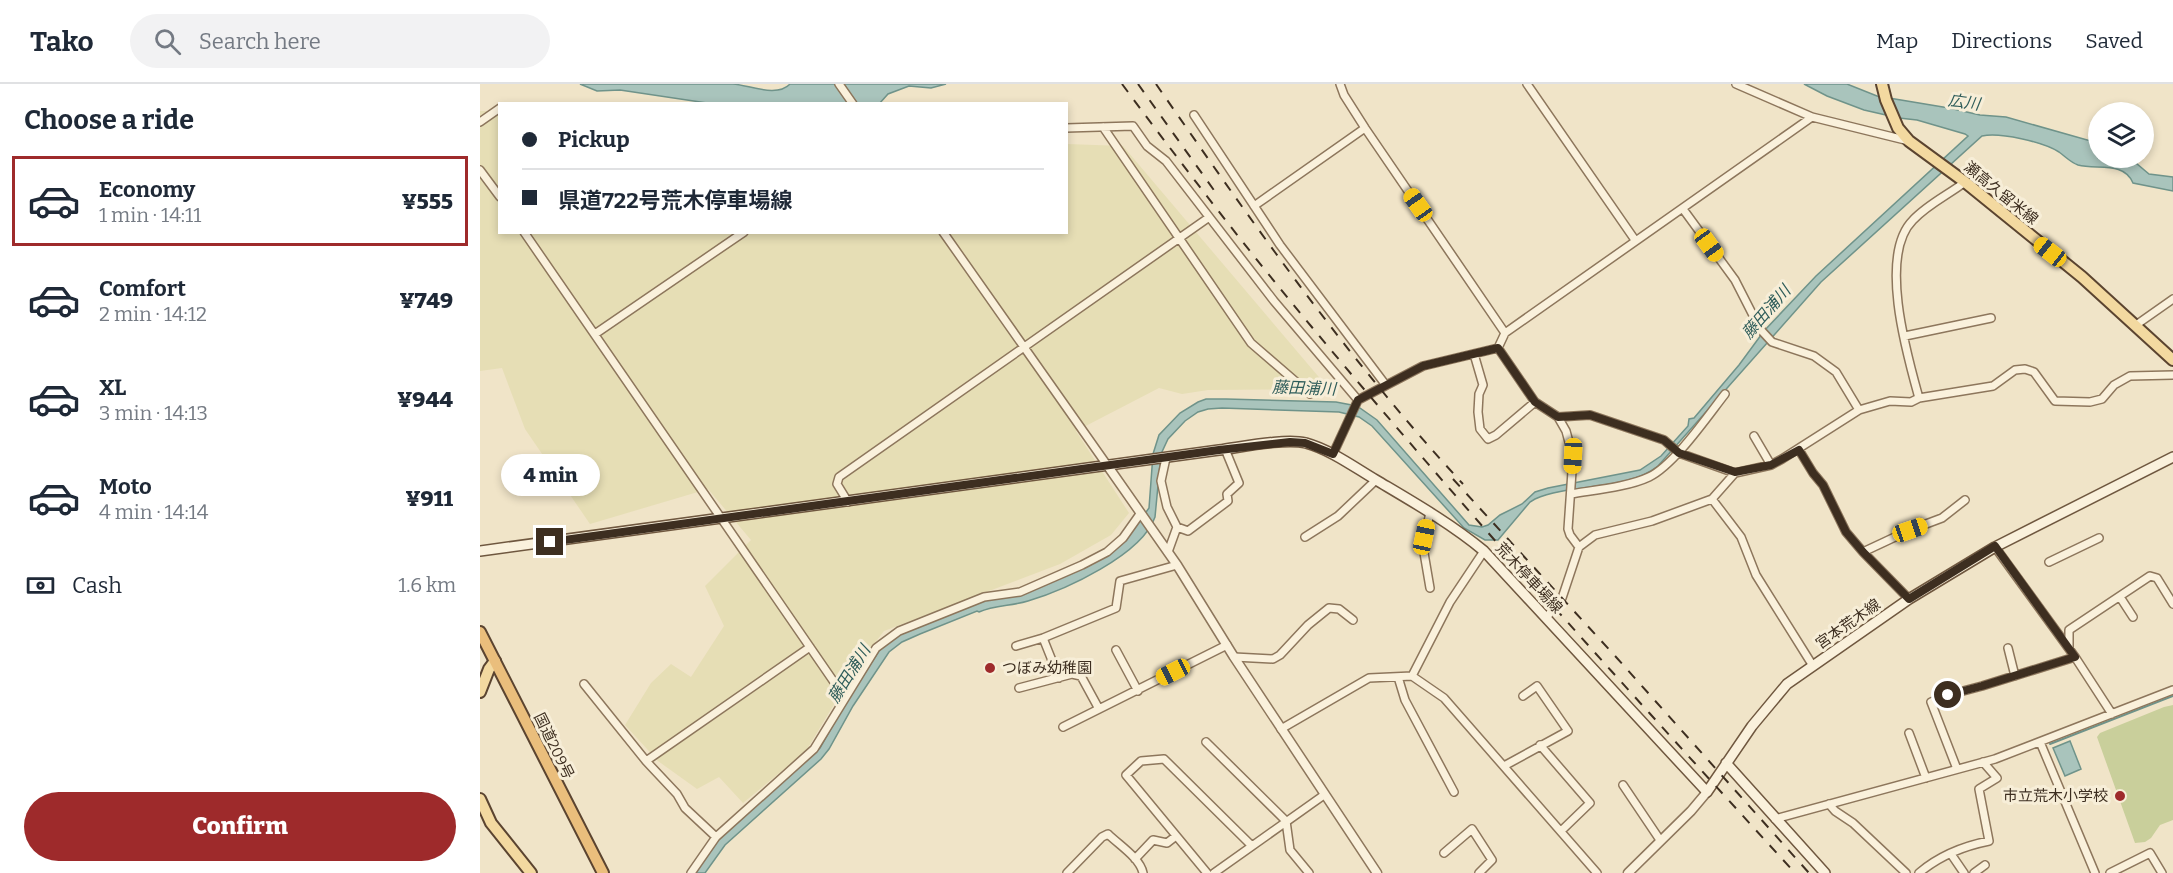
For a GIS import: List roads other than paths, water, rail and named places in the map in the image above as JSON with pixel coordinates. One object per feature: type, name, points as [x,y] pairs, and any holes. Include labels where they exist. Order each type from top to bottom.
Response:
[{"type":"highway","name":"国道209号","points":[[480,632],[603,873]]},
{"type":"main road","name":"瀬高久留米線","points":[[1882,84],[1898,128],[1909,141],[1965,182],[2082,277],[2173,360]]},
{"type":"main road","name":"荒木停車場線","points":[[480,551],[1225,449],[1290,442],[1305,443],[1333,454],[1430,512],[1458,530],[1484,551],[1707,792]]},
{"type":"main road","name":"宮本荒木線","points":[[1726,763],[1787,684],[1909,599],[1995,546],[2173,457]]},
{"type":"main road","points":[[480,692],[489,669],[495,662]]},
{"type":"main road","points":[[1707,792],[1726,763],[1825,873]]},
{"type":"main road","points":[[480,799],[491,823],[531,873]]},
{"type":"street","points":[[839,84],[852,102]]},
{"type":"street","points":[[1340,84],[1344,95],[1365,128],[1505,333]]},
{"type":"street","points":[[1527,84],[1635,240]]},
{"type":"street","points":[[1736,84],[1812,117],[1909,141]]},
{"type":"street","points":[[480,122],[498,109]]},
{"type":"street","points":[[1194,115],[1280,245],[1385,384]]},
{"type":"street","points":[[1498,348],[1505,333],[1812,117]]},
{"type":"street","points":[[1103,126],[1251,343],[1310,394]]},
{"type":"street","points":[[1068,128],[1133,126],[1147,146],[1166,161],[1274,301],[1358,400]]},
{"type":"street","points":[[1254,206],[1365,128]]},
{"type":"street","points":[[480,170],[498,195]]},
{"type":"street","points":[[1919,398],[1905,336],[1896,271],[1899,242],[1911,221],[1965,182]]},
{"type":"street","points":[[1683,209],[1735,280],[1760,329],[1772,342],[1814,356],[1836,372],[1859,410]]},
{"type":"street","points":[[848,502],[837,484],[839,477],[1208,218]]},
{"type":"street","points":[[525,234],[722,517],[844,698]]},
{"type":"street","points":[[596,334],[741,234]]},
{"type":"street","points":[[944,234],[1178,565],[1234,657],[1377,873]]},
{"type":"street","points":[[2136,325],[2173,299]]},
{"type":"street","points":[[1905,336],[1991,318]]},
{"type":"street","points":[[1333,454],[1358,400],[1423,366],[1498,348]]},
{"type":"street","points":[[1498,348],[1535,402],[1558,417],[1566,431],[1573,456],[1568,529],[1579,548]]},
{"type":"street","points":[[1474,354],[1483,385],[1479,394],[1480,429],[1488,439],[1496,435],[1535,402]]},
{"type":"street","points":[[1558,417],[1590,415],[1664,440],[1679,453],[1735,472],[1771,465],[1799,450],[1859,410],[1890,401],[1911,402],[1919,398],[1993,386],[2015,370],[2025,369],[2034,372],[2055,401],[2090,402],[2102,399],[2114,385],[2130,376],[2173,375]]},
{"type":"street","points":[[1571,494],[1610,488],[1650,477],[1679,453],[1725,394]]},
{"type":"street","points":[[1754,436],[1771,465]]},
{"type":"street","points":[[1166,458],[1161,481],[1167,507],[1177,527],[1188,531],[1228,501],[1227,494],[1239,483],[1225,449]]},
{"type":"street","points":[[1799,450],[1827,492],[1846,532],[1909,599]]},
{"type":"street","points":[[1546,618],[1562,598],[1579,548],[1595,535],[1652,521],[1712,499],[1735,472]]},
{"type":"street","points":[[1305,537],[1338,516],[1376,480]]},
{"type":"street","points":[[1712,499],[1741,537],[1756,575],[1813,666]]},
{"type":"street","points":[[1863,552],[1942,518],[1965,500]]},
{"type":"street","points":[[1430,512],[1423,547],[1430,588]]},
{"type":"street","points":[[692,873],[716,837],[814,749],[876,648],[885,639],[899,631],[984,597],[1020,592],[1082,565],[1107,552],[1123,537],[1140,514]]},
{"type":"street","points":[[1168,552],[1177,527]]},
{"type":"street","points":[[2049,562],[2099,538]]},
{"type":"street","points":[[1995,546],[2075,657],[2112,714]]},
{"type":"street","points":[[1412,676],[1450,602],[1484,551]]},
{"type":"street","points":[[1016,646],[1116,608],[1120,581],[1178,565]]},
{"type":"street","points":[[2069,649],[2069,630],[2150,576],[2157,578],[2173,604]]},
{"type":"street","points":[[2120,597],[2133,617]]},
{"type":"street","points":[[1234,657],[1276,658],[1308,625],[1329,608],[1339,609],[1353,620]]},
{"type":"street","points":[[1042,638],[1059,678]]},
{"type":"street","points":[[1063,727],[1227,645]]},
{"type":"street","points":[[646,761],[810,647]]},
{"type":"street","points":[[2008,648],[2015,676]]},
{"type":"street","points":[[1116,650],[1138,691]]},
{"type":"street","points":[[1957,770],[1931,702],[2075,657]]},
{"type":"street","points":[[1019,688],[1072,674],[1081,676],[1099,710]]},
{"type":"street","points":[[1281,729],[1369,678],[1412,676],[1444,698],[1598,873]]},
{"type":"street","points":[[1398,677],[1406,700],[1454,792]]},
{"type":"street","points":[[584,684],[646,761],[677,794],[686,808],[716,837]]},
{"type":"street","points":[[1504,766],[1568,731],[1537,686],[1523,696]]},
{"type":"street","points":[[1775,819],[1983,762],[2173,690]]},
{"type":"street","points":[[1909,733],[1926,778]]},
{"type":"street","points":[[1206,742],[1286,821],[1290,850],[1309,873]]},
{"type":"street","points":[[2040,742],[2095,873]]},
{"type":"street","points":[[1540,746],[1590,803],[1561,831]]},
{"type":"street","points":[[1207,873],[1126,775],[1141,761],[1164,759],[1252,846]]},
{"type":"street","points":[[1919,873],[1951,854],[1971,845],[1989,841],[1979,789],[1997,778],[1983,762]]},
{"type":"street","points":[[1623,785],[1660,840]]},
{"type":"street","points":[[1628,873],[1691,811],[1707,792]]},
{"type":"street","points":[[1214,873],[1324,795]]},
{"type":"street","points":[[1829,804],[1853,823],[1906,873]]},
{"type":"street","points":[[1444,853],[1472,829],[1492,860],[1479,873]]},
{"type":"street","points":[[1067,873],[1102,837],[1108,834],[1135,859],[1142,867],[1143,873]]},
{"type":"street","points":[[1135,859],[1153,840],[1167,843],[1176,836]]},
{"type":"street","points":[[2110,873],[2150,853],[2162,873]]},
{"type":"street","points":[[1951,854],[1964,873]]},
{"type":"street","points":[[1974,873],[1985,865]]},
{"type":"water","points":[[580,84],[733,84],[763,90],[778,90],[790,84],[946,84],[931,88],[909,86],[888,94],[881,102],[700,102],[620,90],[597,91]]},
{"type":"water","points":[[1804,84],[1847,84],[1877,96],[1980,115],[2006,117],[2088,140],[2088,166],[2078,165],[2052,148],[2032,141],[1999,135],[1982,136],[1821,282],[1658,466],[1630,479],[1550,494],[1535,499],[1498,540],[1485,540],[1464,528],[1372,426],[1359,417],[1339,412],[1222,408],[1198,412],[1185,421],[1168,439],[1161,454],[1155,517],[1135,545],[1100,569],[1062,589],[1022,603],[977,611],[902,642],[889,652],[821,759],[725,845],[705,873],[695,873],[718,839],[820,748],[846,702],[886,643],[899,634],[986,600],[1027,592],[1115,550],[1128,537],[1149,508],[1153,454],[1159,435],[1180,413],[1198,402],[1206,399],[1226,399],[1336,402],[1357,406],[1377,420],[1469,525],[1482,527],[1522,504],[1535,492],[1640,470],[1661,456],[1688,426],[1689,419],[1694,418],[1739,365],[1764,331],[1816,276],[1968,136],[1917,120],[1864,110],[1827,96]]},
{"type":"water","points":[[2109,168],[2142,168],[2149,174],[2173,177],[2173,191],[2133,183],[2129,176],[2117,169]]},
{"type":"water","points":[[2070,741],[2081,769],[2065,776],[2053,748]]},
{"type":"waterway","points":[[2050,744],[2173,696]]},
{"type":"railway","points":[[1122,84],[1255,257],[1361,386],[1545,596],[1795,873]]},
{"type":"railway","points":[[1138,84],[1216,193]]},
{"type":"railway","points":[[1156,84],[1302,289],[1380,389],[1463,484]]},
{"type":"railway","points":[[1453,479],[1809,873]]},
{"type":"place","name":"つぼみ幼稚園","points":[[990,668]]},
{"type":"place","name":"市立荒木小学校","points":[[2120,796]]},
{"type":"water label","name":"広川","points":[[1964,102]]},
{"type":"water label","name":"藤田浦川","points":[[1766,312]]},
{"type":"water label","name":"藤田浦川","points":[[1304,388]]},
{"type":"water label","name":"藤田浦川","points":[[849,674]]}]
